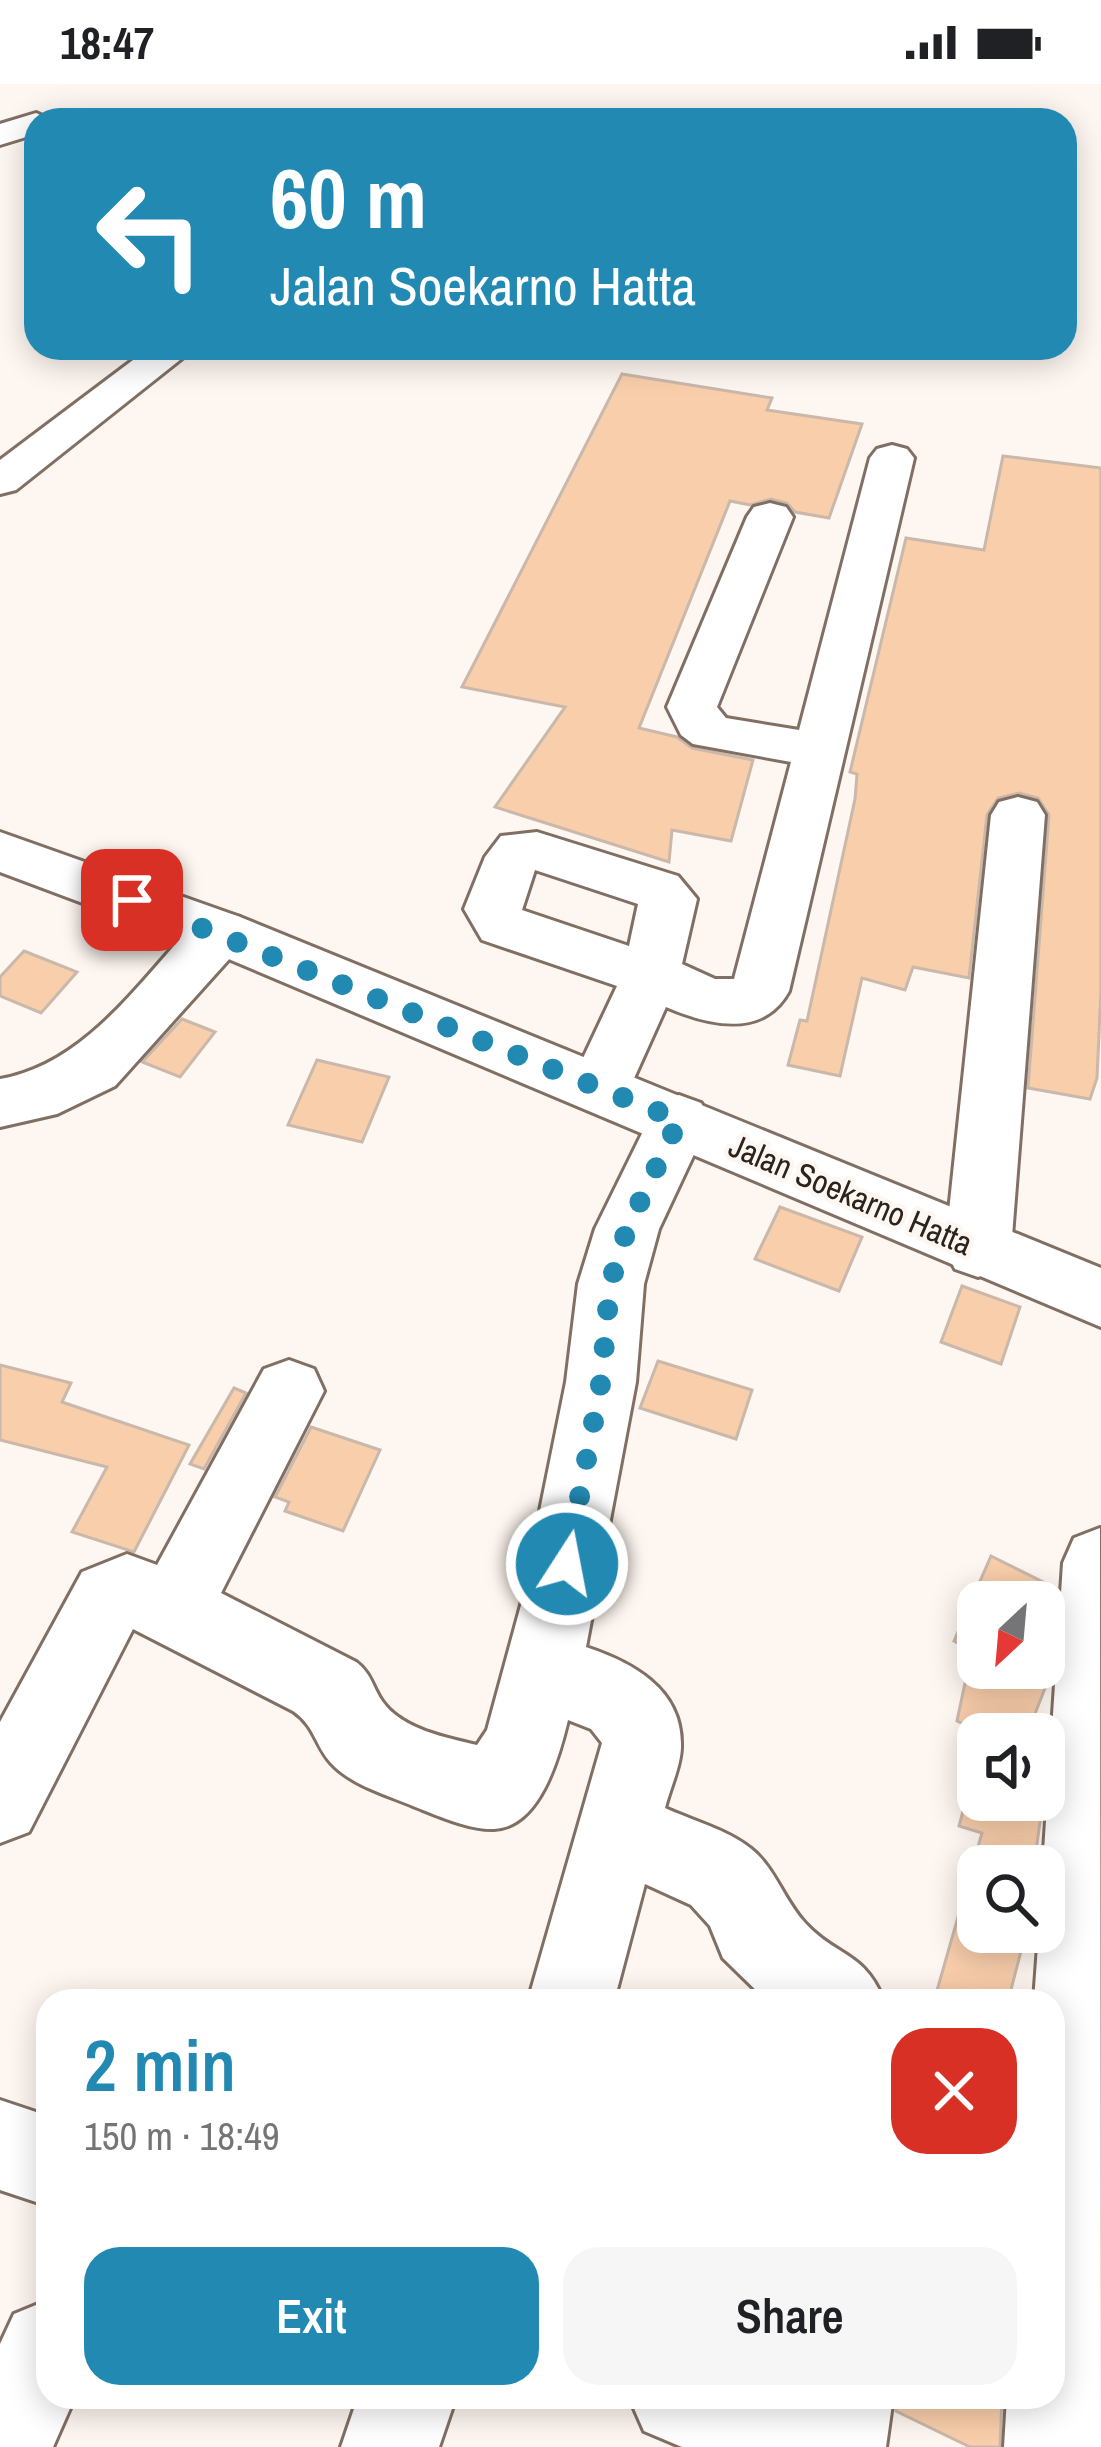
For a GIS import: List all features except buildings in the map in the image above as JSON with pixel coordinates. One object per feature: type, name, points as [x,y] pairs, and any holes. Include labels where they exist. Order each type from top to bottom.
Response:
[{"type":"street","points":[[3,474],[159,360]]},
{"type":"street","points":[[600,1088],[651,975],[730,1006],[751,1000],[760,991],[892,458]]},
{"type":"street","points":[[770,517],[692,707],[699,723],[711,732],[819,750]]},
{"type":"street","points":[[977,1249],[1018,815]]},
{"type":"street","name":"Jalan Soekarno Hatta","points":[[0,851],[220,932],[1101,1298]]},
{"type":"street","points":[[0,1103],[35,1097],[94,1069],[220,932]]},
{"type":"street","points":[[0,1803],[110,1598],[127,1590],[174,1608],[336,1695],[349,1710],[355,1731],[380,1750],[472,1786],[496,1789],[522,1747],[541,1677],[591,1441],[610,1284],[627,1229],[679,1120]]},
{"type":"street","points":[[174,1608],[289,1391]]},
{"type":"street","points":[[1065,2299],[1090,1991],[1100,1563]]},
{"type":"street","points":[[541,1677],[584,1684],[619,1699],[639,1722],[642,1744],[575,1989]]},
{"type":"street","points":[[622,1830],[719,1876],[740,1897],[753,1928],[780,1959],[824,1989]]},
{"type":"street","points":[[0,2145],[36,2157]]},
{"type":"street","points":[[4,2447],[36,2375]]},
{"type":"street","points":[[390,2447],[403,2409]]},
{"type":"street","points":[[837,2447],[842,2409]]},
{"type":"street","points":[[1053,2447],[1056,2409]]},
{"type":"street","points":[[690,2417],[819,2447]]},
{"type":"route","points":[[132,900],[679,1120],[627,1229],[610,1284],[601,1382],[567,1564]]}]
